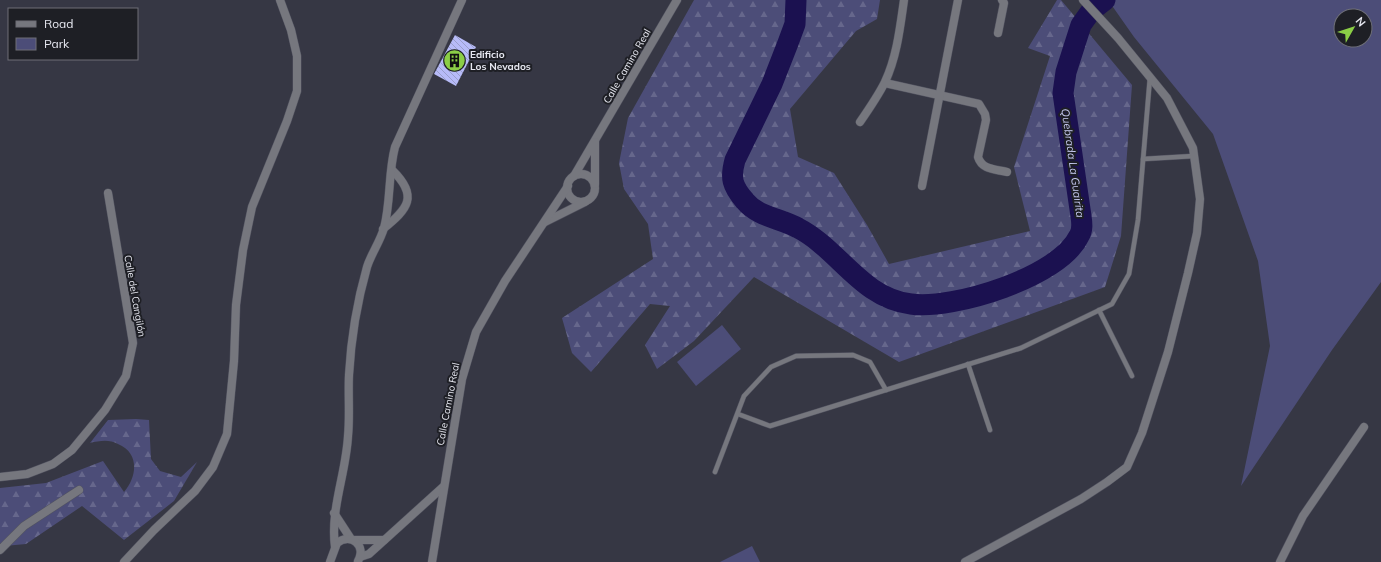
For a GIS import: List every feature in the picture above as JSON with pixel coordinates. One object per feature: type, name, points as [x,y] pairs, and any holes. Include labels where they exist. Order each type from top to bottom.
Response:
[{"type":"street","points":[[124,562],[154,530],[195,491],[213,467],[227,434],[234,361],[236,305],[243,250],[252,207],[287,121],[297,91],[297,56],[291,30],[280,0]]},
{"type":"street","points":[[338,562],[334,549],[334,513],[344,472],[348,436],[349,375],[356,315],[367,266],[383,229],[392,170],[391,162],[397,142],[462,0]]},
{"type":"street","name":"Calle Camino Real","points":[[432,562],[443,487],[462,379],[476,332],[504,281],[545,223],[595,142],[677,0]]},
{"type":"street","points":[[860,122],[885,83],[895,55],[904,0]]},
{"type":"street","points":[[922,186],[958,0]]},
{"type":"street","points":[[998,33],[1004,4],[1002,0]]},
{"type":"street","points":[[965,562],[1081,499],[1107,482],[1126,467],[1142,434],[1168,352],[1188,273],[1196,233],[1200,199],[1193,148],[1167,98],[1118,38],[1083,0]]},
{"type":"street","points":[[885,83],[976,103],[981,107],[986,120],[978,157],[985,167],[1007,172]]},
{"type":"street","points":[[568,186],[572,198],[577,201],[588,200],[593,196],[595,184],[595,142]]},
{"type":"street","points":[[383,229],[406,208],[408,198],[405,185],[392,170]]},
{"type":"street","points":[[574,176],[579,174],[586,175],[595,184]]},
{"type":"street","name":"Calle del Cangilón","points":[[0,477],[27,474],[54,464],[72,450],[104,410],[126,376],[133,343],[108,194]]},
{"type":"street","name":"Calle Camino Real","points":[[545,223],[588,200]]},
{"type":"street","points":[[1281,562],[1303,516],[1364,427]]},
{"type":"street","points":[[358,561],[369,554],[443,487]]},
{"type":"street","points":[[0,550],[24,526],[79,490]]},
{"type":"street","points":[[334,513],[353,540],[361,548],[358,561]]},
{"type":"street","points":[[330,562],[334,549],[341,540],[384,540]]},
{"type":"lane","points":[[738,414],[770,426],[1021,348],[1112,304],[1129,274],[1138,220],[1150,77]]},
{"type":"lane","points":[[1143,159],[1194,156]]},
{"type":"lane","points":[[1099,310],[1132,376]]},
{"type":"lane","points":[[715,472],[744,396],[772,367],[796,356],[853,355],[870,362],[886,390]]},
{"type":"lane","points":[[968,364],[990,430]]},
{"type":"green space","points":[[694,0],[880,0],[877,19],[856,31],[790,109],[798,157],[834,173],[867,225],[889,264],[1030,231],[1014,167],[1050,56],[1028,48],[1057,0],[1061,0],[1132,85],[1121,236],[1105,287],[899,362],[754,277],[694,341],[657,369],[645,345],[670,306],[650,304],[591,372],[572,353],[562,318],[653,259],[648,224],[624,189],[619,163],[628,118]]},
{"type":"green space","points":[[1108,0],[1381,0],[1381,282],[1332,350],[1241,486],[1270,346],[1258,261],[1213,134],[1134,37]]},
{"type":"green space","points":[[722,325],[741,349],[696,386],[677,362]]},
{"type":"green space","points":[[108,420],[149,420],[151,459],[160,471],[181,477],[197,462],[174,501],[124,540],[82,506],[26,544],[4,546],[0,543],[0,488],[46,483],[103,461],[124,492],[134,473],[133,459],[130,453],[125,448],[111,441],[90,443]]},
{"type":"green space","points":[[752,546],[760,562],[720,562]]},
{"type":"building","name":"Edificio Los Nevados","points":[[455,35],[476,47],[456,86],[434,74]]},
{"type":"waterway","name":"Quebrada La Guairita","points":[[796,0],[795,24],[772,84],[735,160],[733,182],[737,191],[756,211],[798,228],[813,237],[851,272],[878,293],[893,300],[911,304],[952,302],[1004,288],[1051,265],[1068,251],[1079,236],[1082,229],[1082,221],[1063,93],[1066,72],[1081,25],[1091,11],[1105,0]]},
{"type":"place","name":"Edificio Los Nevados","points":[[455,60]]}]
